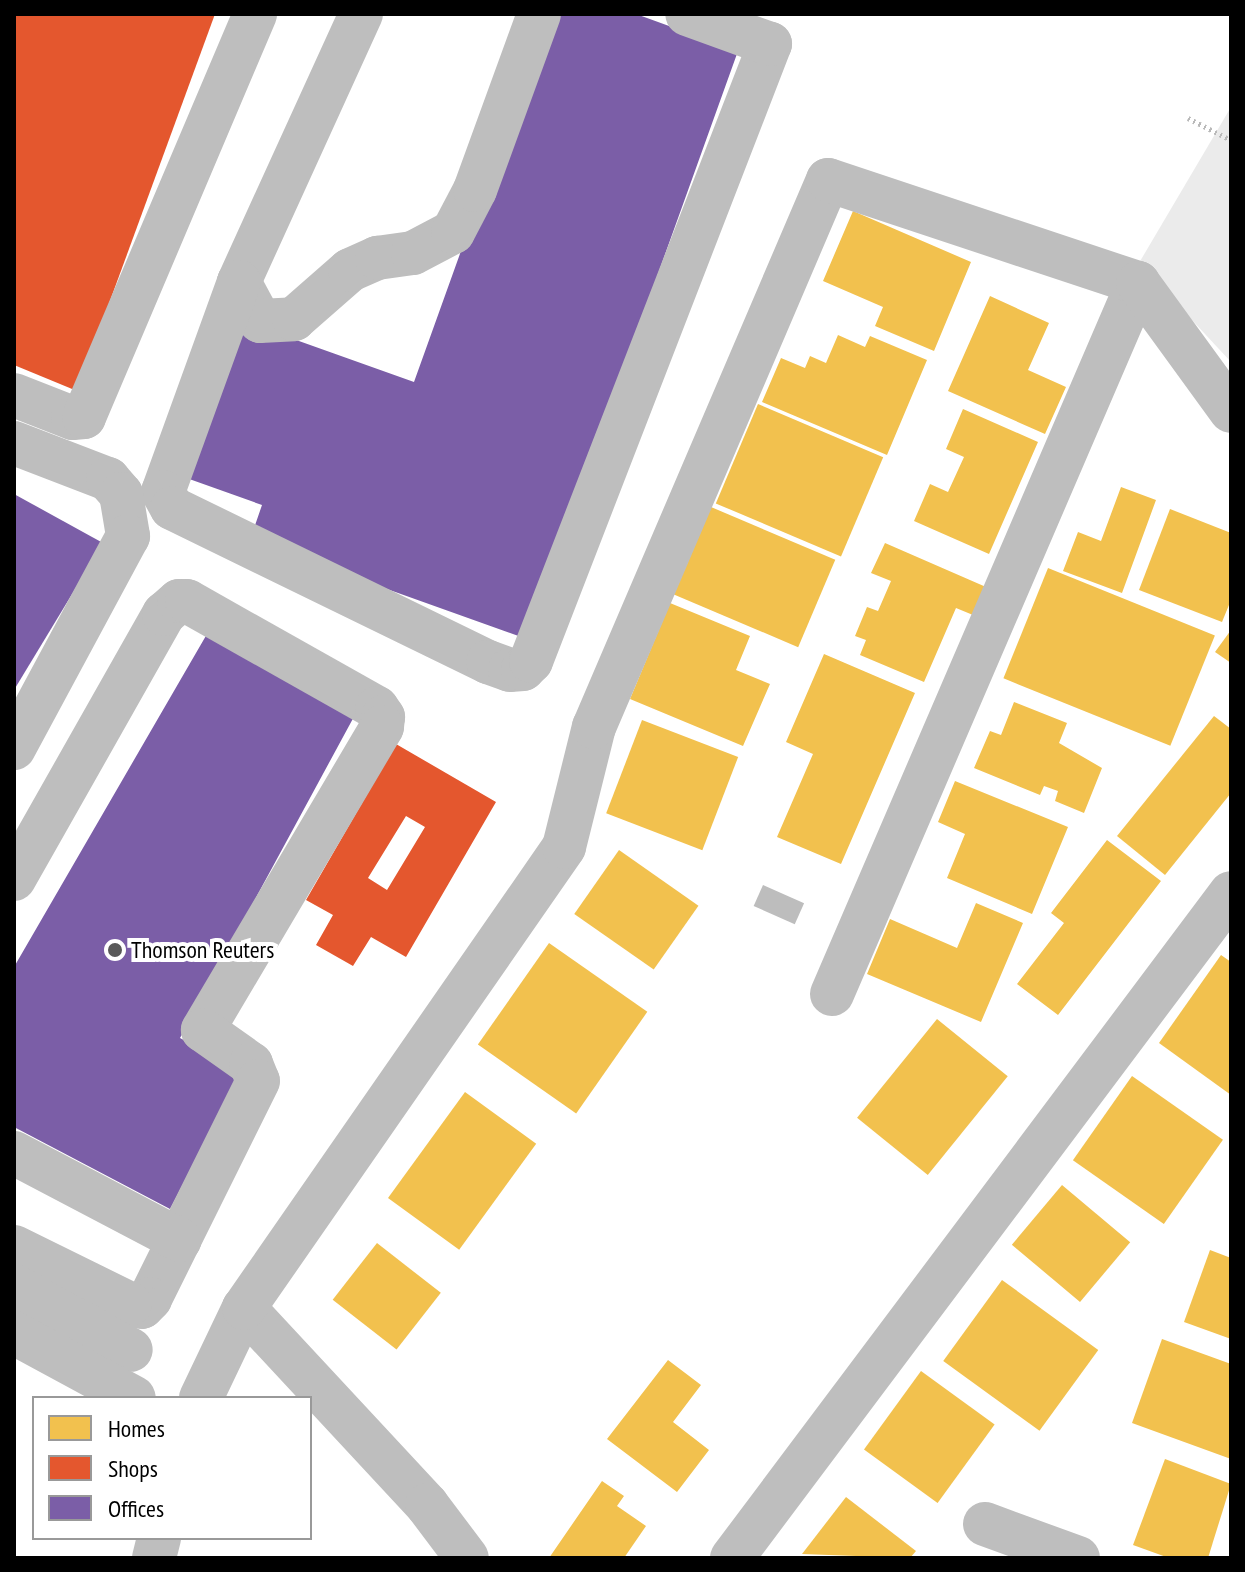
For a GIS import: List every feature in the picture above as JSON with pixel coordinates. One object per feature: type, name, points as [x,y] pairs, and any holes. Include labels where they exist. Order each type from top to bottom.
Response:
[{"type":"street","points":[[14,395],[84,417],[255,14]]},
{"type":"street","points":[[361,14],[239,282],[163,492],[172,508],[510,670],[523,669],[537,647],[776,29],[687,14]]},
{"type":"street","points":[[239,282],[260,321],[294,319],[350,270],[377,258],[413,253],[453,232],[475,190],[539,14]]},
{"type":"street","points":[[202,1396],[244,1308],[564,847],[594,727],[828,180],[1138,283],[1231,411]]},
{"type":"street","points":[[832,994],[1138,283]]},
{"type":"street","points":[[14,443],[108,479],[121,494],[128,536],[14,748]]},
{"type":"street","points":[[14,879],[164,614],[179,601],[187,601],[377,708],[383,717],[382,727],[203,1030],[251,1064],[258,1081],[180,1240],[142,1307],[14,1247]]},
{"type":"street","points":[[732,1558],[1231,893]]},
{"type":"street","points":[[14,1153],[180,1240]]},
{"type":"street","points":[[14,1286],[131,1350]]},
{"type":"street","points":[[244,1308],[427,1505],[467,1558]]},
{"type":"street","points":[[14,1333],[130,1396]]},
{"type":"street","points":[[985,1524],[1078,1558]]},
{"type":"path","points":[[1188,118],[1231,140]]},
{"type":"shaded area","points":[[1231,107],[1231,362],[1139,263]]},
{"type":"shaded area","points":[[763,885],[804,903],[795,924],[754,906]]},
{"type":"building: Homes","points":[[853,211],[971,262],[934,351],[875,326],[883,307],[823,281]]},
{"type":"building: Homes","points":[[990,296],[1049,323],[1028,370],[1066,387],[1045,434],[948,391]]},
{"type":"building: Homes","points":[[838,335],[865,347],[870,336],[927,360],[887,455],[762,402],[781,358],[805,368],[810,356],[826,363]]},
{"type":"building: Homes","points":[[758,404],[883,457],[841,557],[716,503]]},
{"type":"building: Homes","points":[[963,409],[1038,442],[989,554],[914,521],[930,484],[948,492],[964,457],[946,449]]},
{"type":"building: Homes","points":[[1121,487],[1156,500],[1122,593],[1063,571],[1078,532],[1101,541]]},
{"type":"building: Homes","points":[[711,507],[835,560],[798,647],[674,594]]},
{"type":"building: Homes","points":[[1170,509],[1231,533],[1231,600],[1222,622],[1139,590]]},
{"type":"building: Homes","points":[[885,543],[986,587],[973,615],[956,608],[924,682],[860,655],[866,640],[855,636],[867,607],[878,611],[891,581],[871,573]]},
{"type":"building: Homes","points":[[1048,568],[1215,635],[1170,746],[1003,678]]},
{"type":"building: Homes","points":[[670,603],[750,636],[736,670],[770,684],[743,746],[630,699]]},
{"type":"building: Homes","points":[[1231,630],[1231,663],[1215,652]]},
{"type":"building: Homes","points":[[824,654],[915,693],[841,864],[777,837],[813,754],[786,742]]},
{"type":"building: Homes","points":[[1014,702],[1067,723],[1059,743],[1102,768],[1084,813],[1055,801],[1058,791],[1044,786],[1040,795],[974,768],[990,731],[1001,735]]},
{"type":"building: Homes","points":[[1214,716],[1231,729],[1231,793],[1165,875],[1117,836]]},
{"type":"building: Homes","points":[[642,720],[738,757],[702,850],[606,813]]},
{"type":"building: Homes","points":[[955,781],[1068,827],[1032,914],[947,878],[965,834],[938,822]]},
{"type":"building: Homes","points":[[1107,840],[1161,881],[1058,1015],[1017,984],[1064,923],[1051,913]]},
{"type":"building: Homes","points":[[619,850],[698,906],[654,970],[574,914]]},
{"type":"building: Homes","points":[[976,903],[1023,923],[981,1022],[867,974],[890,919],[957,948]]},
{"type":"building: Homes","points":[[549,943],[647,1012],[576,1113],[478,1045]]},
{"type":"building: Homes","points":[[1221,955],[1231,962],[1231,1095],[1159,1043]]},
{"type":"building: Homes","points":[[937,1019],[1008,1076],[928,1175],[857,1118]]},
{"type":"building: Homes","points":[[1132,1076],[1223,1140],[1164,1224],[1073,1160]]},
{"type":"building: Homes","points":[[465,1092],[536,1144],[459,1250],[388,1198]]},
{"type":"building: Homes","points":[[1062,1185],[1130,1242],[1080,1302],[1012,1245]]},
{"type":"building: Homes","points":[[377,1243],[441,1293],[397,1350],[333,1300]]},
{"type":"building: Homes","points":[[1210,1250],[1231,1258],[1231,1339],[1184,1322]]},
{"type":"building: Homes","points":[[1002,1280],[1098,1350],[1039,1431],[943,1361]]},
{"type":"building: Homes","points":[[1162,1339],[1231,1364],[1231,1459],[1132,1423]]},
{"type":"building: Homes","points":[[668,1360],[701,1385],[673,1422],[709,1450],[677,1492],[607,1439]]},
{"type":"building: Homes","points":[[921,1371],[995,1424],[938,1503],[864,1449]]},
{"type":"building: Homes","points":[[1165,1459],[1231,1484],[1208,1558],[1169,1558],[1133,1545]]},
{"type":"building: Homes","points":[[602,1481],[624,1496],[617,1506],[646,1526],[624,1558],[549,1558]]},
{"type":"building: Homes","points":[[846,1497],[916,1551],[910,1558],[802,1554]]},
{"type":"building: Shops","points":[[14,14],[215,14],[77,391],[14,365]]},
{"type":"building: Shops","points":[[396,744],[496,802],[406,957],[371,937],[353,966],[316,945],[333,915],[306,900]],"holes":[[[406,816],[425,827],[387,890],[368,878]]]},
{"type":"building: Offices","points":[[546,14],[636,14],[738,51],[527,639],[250,540],[262,505],[178,475],[234,318],[414,382]]},
{"type":"building: Offices","points":[[14,494],[103,543],[14,690]]},
{"type":"building: Offices","points":[[207,634],[356,713],[180,1038],[242,1072],[170,1209],[14,1127],[14,967]]},
{"type":"place","name":"Thomson Reuters","points":[[115,950]]}]
